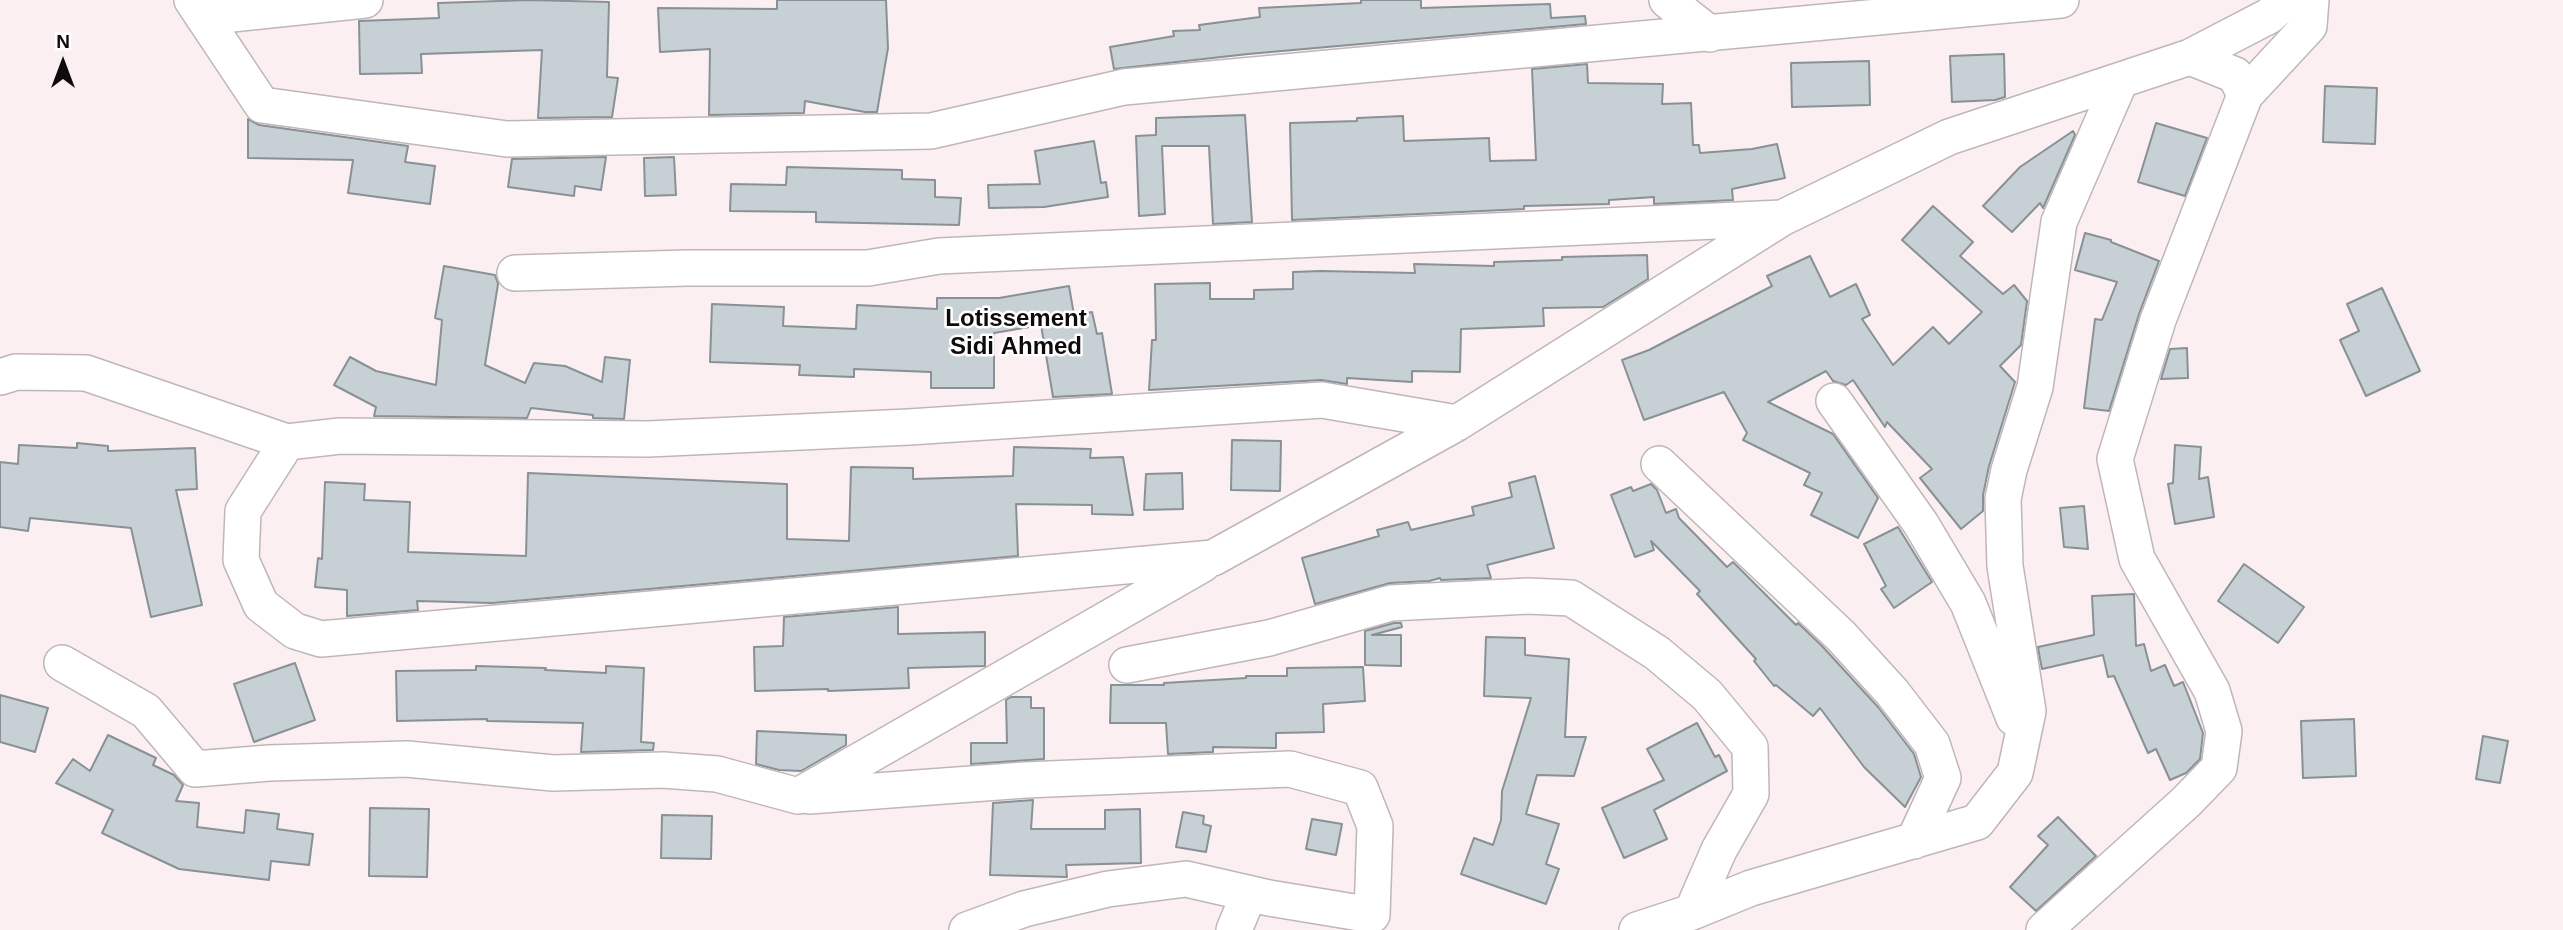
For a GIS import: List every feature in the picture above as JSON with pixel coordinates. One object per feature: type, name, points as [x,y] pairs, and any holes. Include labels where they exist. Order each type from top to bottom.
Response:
[{"type":"street","points":[[197,8],[365,0]]},
{"type":"street","points":[[1667,0],[1710,34]]},
{"type":"street","points":[[197,8],[262,106],[507,139],[931,131],[1124,87],[2061,0]]},
{"type":"street","points":[[798,796],[1213,558],[1457,423],[1782,218],[1948,137],[2190,57],[2269,16],[2287,0]]},
{"type":"street","points":[[2058,923],[2219,768],[2224,732],[2212,691],[2137,559],[2115,459],[2158,320],[2245,95],[2309,26],[2311,0]]},
{"type":"street","points":[[2190,57],[2235,75],[2245,95]]},
{"type":"street","points":[[1637,930],[1692,912],[1751,888],[1977,822],[2015,773],[2028,711],[2006,566],[2003,499],[2009,470],[2035,387],[2059,222],[2120,81]]},
{"type":"street","points":[[514,273],[687,268],[868,268],[939,256],[1782,218]]},
{"type":"street","points":[[0,377],[16,372],[86,373],[286,442],[340,436],[662,438],[909,427],[1322,400],[1457,423]]},
{"type":"street","points":[[1834,401],[1922,524],[1968,603],[2022,738]]},
{"type":"street","points":[[286,442],[243,511],[241,560],[261,605],[295,631],[321,639],[1213,558]]},
{"type":"street","points":[[1658,464],[1841,636],[1892,692],[1932,744],[1944,778],[1914,841]]},
{"type":"street","points":[[1127,665],[1269,638],[1391,603],[1528,596],[1571,598],[1657,653],[1707,695],[1749,747],[1751,794],[1718,850],[1692,912]]},
{"type":"street","points":[[62,663],[146,711],[195,769],[269,763],[407,759],[553,773],[663,771],[717,774],[798,796],[1025,780],[1290,769],[1360,788],[1375,826],[1382,923],[1186,879],[1108,889],[1024,909],[967,930]]},
{"type":"street","points":[[1234,930],[1249,894]]},
{"type":"building","points":[[530,0],[609,2],[607,77],[618,78],[612,117],[538,118],[542,50],[421,54],[422,73],[360,74],[359,21],[439,18],[438,3]]},
{"type":"building","points":[[777,0],[886,0],[888,48],[877,112],[805,101],[804,113],[709,115],[710,49],[660,52],[658,8],[777,9]]},
{"type":"building","points":[[1361,0],[1421,0],[1421,8],[1550,4],[1551,18],[1585,16],[1586,24],[1248,54],[1114,69],[1110,47],[1174,36],[1173,31],[1200,30],[1199,25],[1260,17],[1259,8],[1361,3]]},
{"type":"building","points":[[2004,54],[2005,97],[1952,102],[1950,56]]},
{"type":"building","points":[[1869,61],[1870,105],[1792,107],[1791,63]]},
{"type":"building","points":[[1587,64],[1588,83],[1663,84],[1662,104],[1691,103],[1693,145],[1699,145],[1700,153],[1777,144],[1785,178],[1732,189],[1733,200],[1654,204],[1654,197],[1609,200],[1609,204],[1524,206],[1524,209],[1292,220],[1290,123],[1357,121],[1357,118],[1403,116],[1404,141],[1489,138],[1490,161],[1536,160],[1532,69]]},
{"type":"building","points":[[2325,86],[2377,88],[2375,144],[2323,142]]},
{"type":"building","points":[[1245,115],[1252,222],[1213,224],[1209,146],[1162,146],[1165,214],[1139,216],[1136,136],[1156,135],[1156,118]]},
{"type":"building","points":[[248,119],[259,125],[408,146],[405,162],[435,166],[430,204],[348,193],[353,160],[248,158]]},
{"type":"building","points":[[2156,123],[2207,138],[2185,196],[2138,182]]},
{"type":"building","points":[[2073,131],[2075,135],[2043,208],[2040,203],[2012,232],[1983,206],[2020,167]]},
{"type":"building","points":[[1094,141],[1101,183],[1106,182],[1108,197],[1044,207],[989,208],[988,185],[1040,184],[1035,151]]},
{"type":"building","points":[[606,157],[601,190],[575,186],[574,196],[508,187],[512,159]]},
{"type":"building","points":[[674,157],[676,195],[645,196],[644,158]]},
{"type":"building","points":[[787,167],[902,170],[902,179],[935,180],[935,197],[961,198],[959,225],[816,222],[816,212],[730,211],[731,184],[786,185]]},
{"type":"building","points":[[1933,206],[1973,242],[1960,256],[2003,294],[2014,285],[2027,301],[2021,345],[2000,366],[2015,382],[1989,466],[1983,495],[1983,511],[1961,529],[1920,478],[1932,469],[1887,422],[1885,427],[1853,380],[1846,385],[1833,381],[1826,371],[1768,402],[1833,434],[1878,498],[1858,538],[1811,515],[1822,493],[1804,485],[1810,473],[1743,440],[1747,433],[1724,392],[1644,420],[1622,360],[1649,350],[1772,286],[1767,276],[1810,256],[1830,297],[1856,284],[1870,315],[1862,319],[1893,365],[1933,327],[1949,344],[1982,312],[1902,240]]},
{"type":"building","points":[[2085,233],[2111,240],[2159,261],[2139,314],[2109,411],[2084,408],[2095,319],[2102,320],[2117,282],[2075,270]]},
{"type":"building","points":[[1647,255],[1648,279],[1603,307],[1543,308],[1544,326],[1461,329],[1460,372],[1412,371],[1412,382],[1347,378],[1347,384],[1321,380],[1149,390],[1152,340],[1156,340],[1155,284],[1210,283],[1210,299],[1254,299],[1254,290],[1293,289],[1293,272],[1415,273],[1414,264],[1494,266],[1494,262],[1562,260],[1562,257]]},
{"type":"building","points":[[444,266],[495,275],[498,284],[485,365],[525,383],[534,363],[565,366],[602,382],[605,357],[630,360],[624,419],[593,418],[593,415],[531,408],[527,418],[374,416],[376,407],[334,385],[350,357],[376,371],[436,385],[442,320],[435,318]]},
{"type":"building","points":[[1069,286],[1074,315],[1092,312],[1097,334],[1102,333],[1112,394],[1053,397],[1041,325],[994,333],[994,388],[931,388],[931,372],[854,369],[854,377],[799,375],[800,365],[710,362],[712,304],[784,307],[783,326],[856,329],[857,305],[937,309],[937,298],[999,298]]},
{"type":"building","points":[[2382,288],[2420,371],[2366,396],[2340,340],[2359,331],[2347,304]]},
{"type":"building","points":[[2187,348],[2188,378],[2161,379],[2170,349]]},
{"type":"building","points":[[1232,440],[1281,441],[1280,491],[1231,490]]},
{"type":"building","points":[[77,443],[108,446],[108,451],[195,448],[197,489],[176,490],[202,605],[151,617],[131,528],[30,518],[28,531],[0,527],[0,462],[18,464],[19,445],[77,448]]},
{"type":"building","points":[[2175,445],[2201,447],[2199,479],[2208,477],[2214,517],[2175,524],[2168,484],[2173,483]]},
{"type":"building","points":[[1014,447],[1091,449],[1090,458],[1123,457],[1133,515],[1092,514],[1092,505],[1016,504],[1018,556],[492,603],[417,601],[418,610],[347,616],[347,590],[315,587],[318,558],[322,559],[325,482],[365,484],[364,500],[410,502],[408,552],[526,556],[528,473],[787,484],[787,539],[849,541],[851,467],[913,468],[913,479],[1013,476]]},
{"type":"building","points":[[1182,473],[1183,509],[1144,510],[1146,474]]},
{"type":"building","points":[[1535,476],[1554,548],[1487,565],[1491,578],[1440,578],[1390,583],[1315,604],[1302,558],[1379,536],[1377,530],[1408,522],[1411,530],[1474,515],[1472,507],[1512,497],[1509,483]]},
{"type":"building","points":[[1651,484],[1657,490],[1666,513],[1676,509],[1679,518],[1727,567],[1733,562],[1796,625],[1798,623],[1822,646],[1878,707],[1914,754],[1921,777],[1905,807],[1864,767],[1820,708],[1813,716],[1774,686],[1754,661],[1756,659],[1697,594],[1700,591],[1651,541],[1654,550],[1635,557],[1611,495],[1631,487],[1633,491]]},
{"type":"building","points":[[2084,506],[2088,549],[2064,547],[2060,508]]},
{"type":"building","points":[[1898,527],[1932,582],[1894,608],[1881,589],[1886,586],[1864,544]]},
{"type":"building","points":[[2244,564],[2304,607],[2278,643],[2218,601]]},
{"type":"building","points":[[2134,594],[2136,646],[2144,644],[2151,671],[2165,665],[2174,686],[2183,682],[2203,733],[2200,759],[2186,773],[2170,780],[2156,749],[2148,753],[2114,676],[2108,677],[2103,655],[2042,669],[2040,659],[2038,647],[2094,635],[2092,596]]},
{"type":"building","points":[[898,607],[898,634],[985,632],[985,666],[908,668],[909,688],[755,691],[754,647],[783,646],[784,617]]},
{"type":"building","points":[[1401,623],[1402,627],[1372,635],[1401,635],[1401,666],[1365,665],[1365,631]]},
{"type":"building","points":[[1486,637],[1525,638],[1525,655],[1569,659],[1565,737],[1586,737],[1574,776],[1537,775],[1526,814],[1559,824],[1546,864],[1559,869],[1546,904],[1461,874],[1474,838],[1493,845],[1501,820],[1502,791],[1531,698],[1484,696]]},
{"type":"building","points":[[295,663],[315,720],[254,742],[234,684]]},
{"type":"building","points":[[476,666],[606,673],[606,666],[644,668],[641,742],[654,743],[653,750],[581,752],[583,723],[487,719],[397,721],[396,671],[476,670]]},
{"type":"building","points":[[1363,667],[1365,701],[1323,704],[1324,732],[1276,733],[1276,748],[1213,747],[1213,752],[1168,754],[1166,723],[1110,723],[1111,685],[1164,685],[1246,676],[1287,676],[1287,668]]},
{"type":"building","points":[[0,695],[48,708],[35,752],[0,742]]},
{"type":"building","points":[[1011,697],[1031,697],[1031,708],[1044,708],[1044,759],[971,764],[971,743],[1007,743],[1006,700]]},
{"type":"building","points":[[2354,719],[2356,776],[2303,778],[2301,721]]},
{"type":"building","points":[[1697,723],[1715,757],[1719,755],[1727,771],[1654,810],[1667,839],[1624,858],[1602,808],[1664,780],[1647,749]]},
{"type":"building","points":[[757,731],[846,735],[846,745],[801,771],[779,770],[756,764]]},
{"type":"building","points":[[108,735],[156,758],[153,765],[174,775],[183,785],[176,801],[199,803],[197,827],[244,833],[246,810],[279,814],[277,829],[313,834],[309,865],[271,861],[269,880],[179,869],[102,833],[113,810],[56,783],[73,759],[90,771]]},
{"type":"building","points":[[2483,736],[2508,741],[2500,783],[2476,779]]},
{"type":"building","points":[[1033,800],[1031,829],[1105,829],[1105,810],[1140,809],[1141,863],[1066,865],[1067,877],[990,875],[993,803]]},
{"type":"building","points":[[370,808],[429,809],[427,877],[369,876]]},
{"type":"building","points":[[1183,812],[1204,816],[1203,824],[1211,826],[1206,852],[1176,847]]},
{"type":"building","points":[[662,815],[712,816],[711,859],[661,858]]},
{"type":"building","points":[[2058,817],[2096,856],[2036,911],[2010,887],[2048,845],[2038,836]]},
{"type":"building","points":[[1312,819],[1342,824],[1336,855],[1306,849]]},
{"type":"district","name":"Lotissement Sidi Ahmed","points":[[1016,333]]}]
